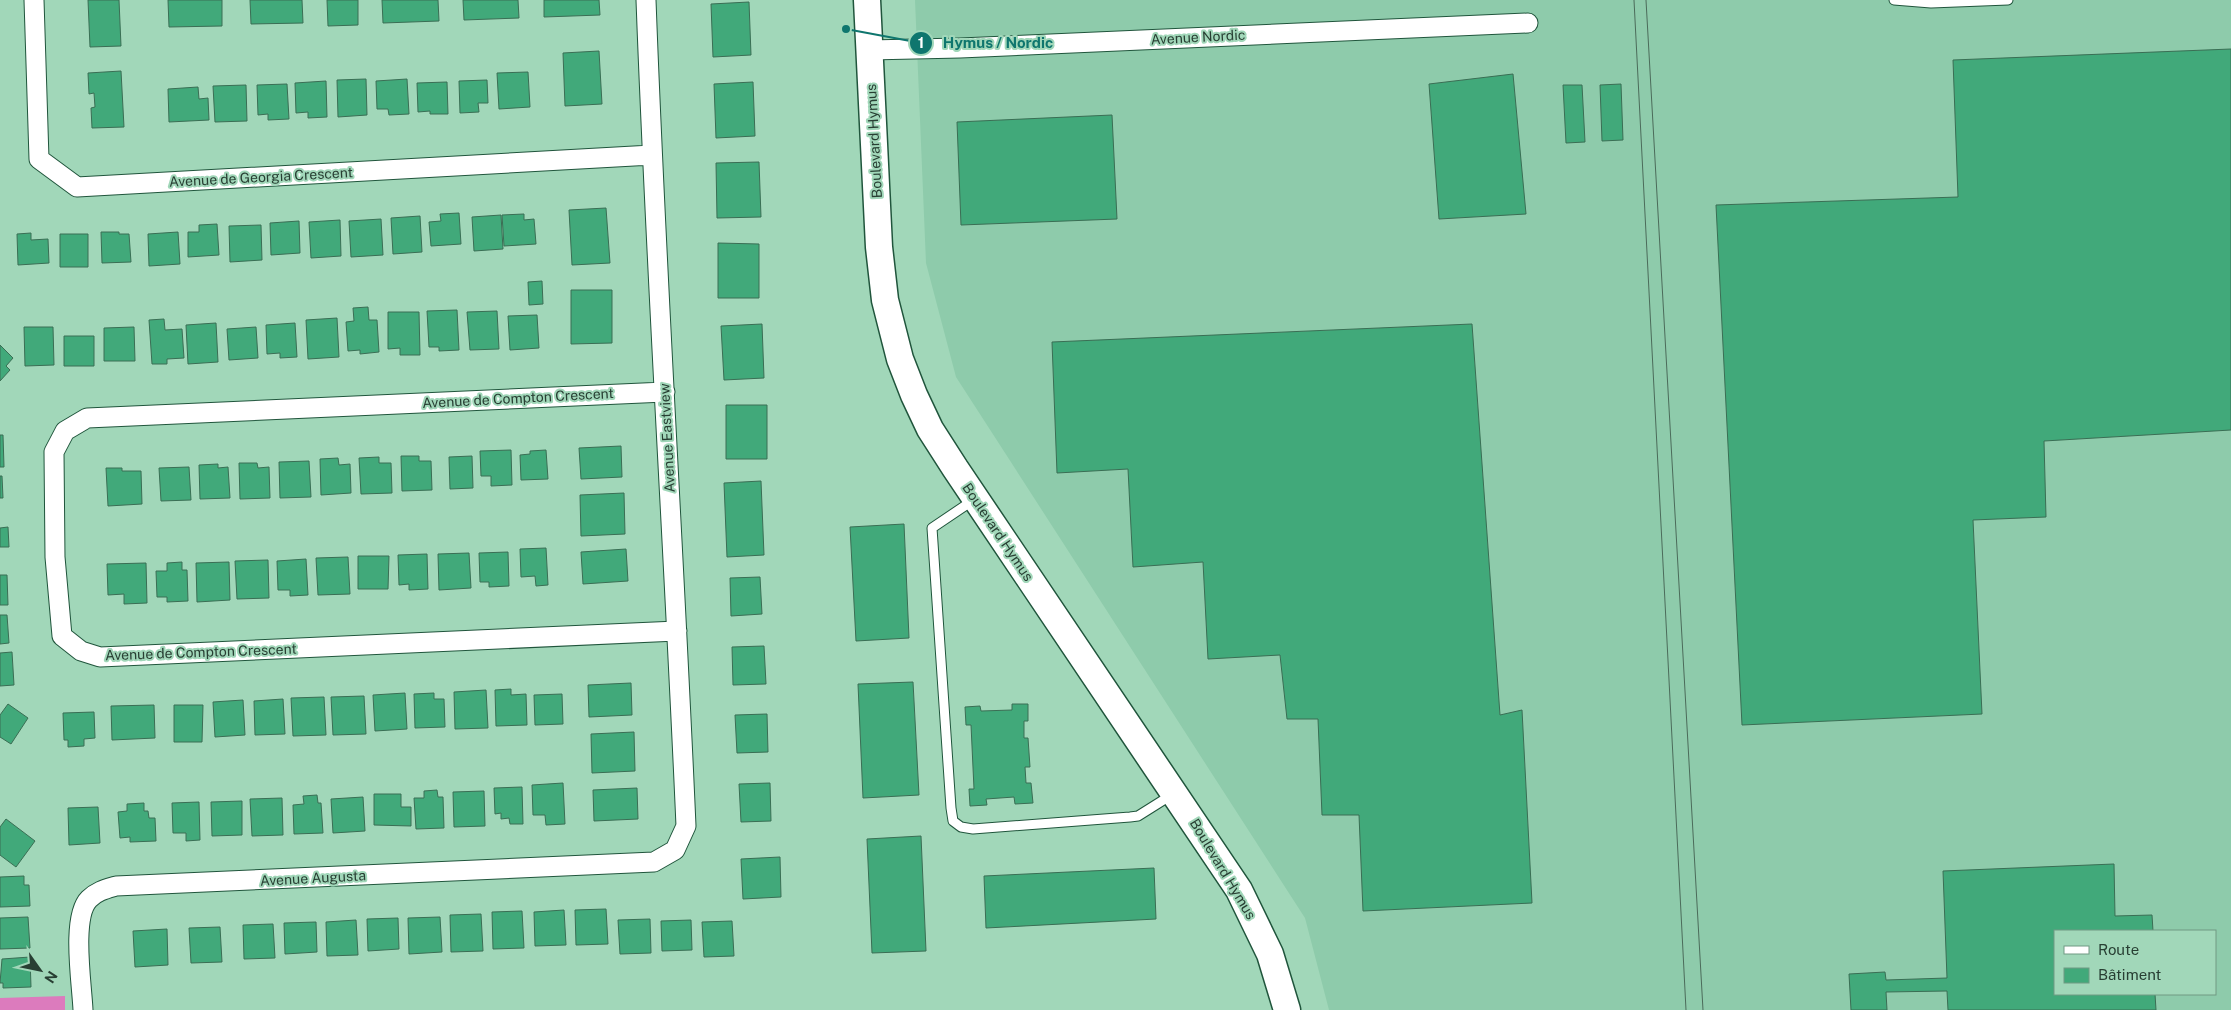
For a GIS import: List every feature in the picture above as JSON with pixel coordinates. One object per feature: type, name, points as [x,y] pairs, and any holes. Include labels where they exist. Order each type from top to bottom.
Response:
[{"type":"street","name":"Avenue de Georgia Crescent","points":[[34,0],[39,159],[77,188],[652,155]]},
{"type":"street","name":"Avenue Eastview","points":[[646,0],[652,155],[686,826],[675,850],[654,862]]},
{"type":"street","name":"Boulevard Hymus","points":[[867,0],[882,282],[889,320],[900,359],[920,408],[940,446],[975,499],[1227,871],[1247,904],[1270,954],[1288,1010]]},
{"type":"street","name":"Avenue Nordic","points":[[869,50],[970,48],[1528,23]]},
{"type":"street","name":"Avenue de Compton Crescent","points":[[665,392],[86,418],[65,430],[54,452],[56,557],[62,636],[81,651],[100,657],[677,631]]},
{"type":"street","name":"Avenue Augusta","points":[[83,1010],[78,927],[81,912],[88,900],[101,890],[126,886],[654,862]]},
{"type":"lane","points":[[1894,0],[1931,3],[2008,0]]},
{"type":"lane","points":[[975,499],[932,528],[950,808],[953,821],[962,827],[973,829],[1138,816],[1175,793]]},
{"type":"shaded area","points":[[915,0],[2231,0],[2231,1010],[1329,1010],[1305,918],[956,377],[926,263]]},
{"type":"shaded area","points":[[65,996],[65,1010],[0,1010],[0,998]]},
{"type":"building","points":[[88,0],[119,0],[121,46],[90,47]]},
{"type":"building","points":[[168,0],[222,0],[222,26],[169,27]]},
{"type":"building","points":[[250,0],[302,0],[303,23],[251,24]]},
{"type":"building","points":[[327,0],[358,0],[358,25],[328,26]]},
{"type":"building","points":[[382,0],[438,0],[439,21],[383,23]]},
{"type":"building","points":[[463,0],[518,0],[519,18],[464,20]]},
{"type":"building","points":[[544,0],[599,0],[600,15],[544,17]]},
{"type":"building","points":[[749,2],[751,55],[713,57],[711,4]]},
{"type":"building","points":[[2231,49],[2231,430],[2044,441],[2046,517],[1973,520],[1982,714],[1742,725],[1716,205],[1958,197],[1953,60]]},
{"type":"building","points":[[599,51],[602,104],[565,106],[563,53]]},
{"type":"building","points":[[121,71],[124,127],[92,128],[91,108],[95,107],[94,93],[89,94],[88,73]]},
{"type":"building","points":[[528,72],[530,107],[499,109],[497,73]]},
{"type":"building","points":[[1513,74],[1526,214],[1439,219],[1429,84]]},
{"type":"building","points":[[366,79],[367,115],[338,117],[337,80]]},
{"type":"building","points":[[407,79],[409,114],[389,115],[388,109],[377,109],[376,81]]},
{"type":"building","points":[[487,80],[488,103],[478,103],[479,112],[460,113],[459,81]]},
{"type":"building","points":[[326,81],[327,117],[308,118],[308,112],[296,113],[295,83]]},
{"type":"building","points":[[447,82],[448,114],[430,114],[430,111],[418,112],[417,83]]},
{"type":"building","points":[[753,82],[755,136],[716,138],[714,84]]},
{"type":"building","points":[[287,84],[289,119],[268,120],[268,114],[258,115],[257,85]]},
{"type":"building","points":[[1621,84],[1623,140],[1602,141],[1600,85]]},
{"type":"building","points":[[246,85],[247,121],[215,122],[213,86]]},
{"type":"building","points":[[1563,85],[1582,85],[1585,142],[1566,143]]},
{"type":"building","points":[[198,87],[199,99],[208,98],[209,120],[169,122],[168,89]]},
{"type":"building","points":[[1112,115],[1117,219],[961,225],[957,122]]},
{"type":"building","points":[[759,162],[761,217],[717,218],[716,163]]},
{"type":"building","points":[[606,208],[610,263],[572,265],[569,210]]},
{"type":"building","points":[[459,213],[461,244],[431,246],[429,222],[441,221],[440,214]]},
{"type":"building","points":[[524,214],[524,220],[534,219],[536,244],[504,246],[502,215]]},
{"type":"building","points":[[501,215],[503,249],[474,251],[472,217]]},
{"type":"building","points":[[420,216],[422,252],[393,254],[391,218]]},
{"type":"building","points":[[381,219],[383,255],[351,257],[349,221]]},
{"type":"building","points":[[340,220],[341,256],[311,258],[309,222]]},
{"type":"building","points":[[299,221],[300,253],[271,255],[270,223]]},
{"type":"building","points":[[217,224],[219,255],[188,257],[188,232],[199,232],[199,225]]},
{"type":"building","points":[[261,225],[262,260],[230,262],[229,226]]},
{"type":"building","points":[[101,232],[129,234],[131,262],[102,263]]},
{"type":"building","points":[[178,232],[180,264],[149,266],[148,234]]},
{"type":"building","points":[[31,233],[31,240],[48,239],[49,263],[18,265],[17,234]]},
{"type":"building","points":[[60,234],[88,234],[88,267],[60,267]]},
{"type":"building","points":[[718,243],[759,244],[759,298],[718,298]]},
{"type":"building","points":[[542,281],[543,304],[529,305],[528,282]]},
{"type":"building","points":[[571,290],[612,290],[612,343],[571,344]]},
{"type":"building","points":[[368,307],[369,320],[377,320],[379,352],[360,354],[360,350],[348,351],[346,322],[354,321],[353,308]]},
{"type":"building","points":[[457,310],[459,350],[439,351],[439,347],[429,347],[427,311]]},
{"type":"building","points":[[497,311],[499,349],[470,350],[467,312]]},
{"type":"building","points":[[388,312],[419,312],[420,355],[400,355],[400,348],[388,349]]},
{"type":"building","points":[[537,315],[539,348],[510,350],[508,316]]},
{"type":"building","points":[[337,318],[339,357],[308,359],[306,320]]},
{"type":"building","points":[[164,319],[165,330],[182,329],[184,358],[167,359],[167,364],[152,364],[149,320]]},
{"type":"building","points":[[216,323],[218,362],[188,364],[186,325]]},
{"type":"building","points":[[295,323],[297,357],[280,358],[280,353],[267,354],[266,325]]},
{"type":"building","points":[[762,324],[764,378],[724,380],[721,326]]},
{"type":"building","points":[[1472,324],[1500,715],[1522,710],[1532,903],[1363,911],[1359,815],[1322,815],[1318,719],[1287,719],[1280,655],[1208,659],[1203,562],[1133,567],[1128,469],[1057,473],[1052,342]]},
{"type":"building","points":[[24,327],[53,327],[54,365],[25,366]]},
{"type":"building","points":[[134,327],[135,361],[104,361],[104,328]]},
{"type":"building","points":[[256,327],[258,358],[229,360],[227,329]]},
{"type":"building","points":[[64,336],[94,336],[94,366],[64,366]]},
{"type":"building","points":[[0,345],[13,358],[6,366],[10,370],[0,381]]},
{"type":"building","points":[[726,405],[767,405],[767,459],[726,459]]},
{"type":"building","points":[[0,435],[3,435],[4,467],[0,467]]},
{"type":"building","points":[[621,446],[622,477],[581,479],[579,448]]},
{"type":"building","points":[[511,450],[512,485],[491,486],[491,476],[481,476],[480,451]]},
{"type":"building","points":[[546,450],[548,479],[521,480],[520,455],[530,454],[530,451]]},
{"type":"building","points":[[401,456],[419,456],[419,461],[431,461],[432,490],[402,491]]},
{"type":"building","points":[[472,456],[473,488],[450,489],[449,457]]},
{"type":"building","points":[[379,457],[379,463],[391,463],[392,493],[361,494],[359,458]]},
{"type":"building","points":[[338,458],[339,465],[350,464],[351,493],[321,495],[320,459]]},
{"type":"building","points":[[309,461],[311,497],[280,498],[279,462]]},
{"type":"building","points":[[239,463],[257,463],[258,468],[269,467],[270,498],[240,499]]},
{"type":"building","points":[[218,464],[218,468],[228,467],[230,498],[200,499],[199,465]]},
{"type":"building","points":[[189,467],[191,500],[161,501],[159,468]]},
{"type":"building","points":[[106,468],[122,468],[122,471],[141,471],[142,504],[108,506]]},
{"type":"building","points":[[0,476],[2,476],[3,498],[0,498]]},
{"type":"building","points":[[761,481],[764,555],[727,557],[724,483]]},
{"type":"building","points":[[624,493],[625,534],[581,536],[580,495]]},
{"type":"building","points":[[904,524],[909,638],[856,641],[850,527]]},
{"type":"building","points":[[8,527],[9,547],[0,547],[0,528]]},
{"type":"building","points":[[546,548],[548,585],[536,586],[535,576],[521,577],[520,549]]},
{"type":"building","points":[[626,549],[628,581],[583,584],[581,552]]},
{"type":"building","points":[[508,552],[509,586],[489,587],[489,582],[480,582],[479,553]]},
{"type":"building","points":[[469,553],[471,588],[439,590],[438,554]]},
{"type":"building","points":[[427,554],[428,589],[409,590],[409,584],[399,585],[398,555]]},
{"type":"building","points":[[358,556],[389,556],[388,589],[358,589]]},
{"type":"building","points":[[348,557],[350,594],[318,595],[316,558]]},
{"type":"building","points":[[306,559],[308,595],[290,596],[290,590],[278,590],[277,561]]},
{"type":"building","points":[[268,560],[269,598],[237,599],[235,561]]},
{"type":"building","points":[[182,562],[182,570],[187,570],[188,601],[167,602],[167,597],[157,597],[156,571],[167,571],[167,563]]},
{"type":"building","points":[[229,562],[230,600],[197,602],[196,563]]},
{"type":"building","points":[[146,563],[147,603],[124,604],[124,594],[108,595],[107,564]]},
{"type":"building","points":[[0,575],[7,575],[8,605],[0,605]]},
{"type":"building","points":[[760,577],[762,614],[731,616],[730,578]]},
{"type":"building","points":[[0,615],[7,615],[9,643],[0,644]]},
{"type":"building","points":[[764,646],[766,684],[733,685],[732,647]]},
{"type":"building","points":[[12,652],[14,685],[0,686],[0,653]]},
{"type":"building","points":[[913,682],[919,795],[863,798],[858,684]]},
{"type":"building","points":[[631,683],[632,715],[589,717],[588,685]]},
{"type":"building","points":[[511,689],[511,695],[526,694],[527,725],[496,726],[495,690]]},
{"type":"building","points":[[486,690],[488,728],[455,729],[454,692]]},
{"type":"building","points":[[405,693],[407,729],[375,731],[373,695]]},
{"type":"building","points":[[434,693],[434,699],[444,699],[445,727],[415,728],[414,694]]},
{"type":"building","points":[[562,694],[563,724],[535,725],[534,695]]},
{"type":"building","points":[[364,696],[366,734],[333,735],[331,697]]},
{"type":"building","points":[[324,697],[326,735],[293,736],[291,698]]},
{"type":"building","points":[[283,699],[285,734],[255,735],[254,701]]},
{"type":"building","points":[[243,700],[245,735],[215,737],[213,702]]},
{"type":"building","points":[[8,704],[28,718],[11,744],[0,737],[0,715]]},
{"type":"building","points":[[1012,704],[1028,704],[1028,721],[1024,721],[1024,738],[1028,738],[1030,767],[1025,767],[1026,783],[1031,783],[1033,803],[1015,804],[1014,797],[986,799],[987,805],[970,806],[969,789],[974,789],[971,725],[966,725],[965,707],[980,706],[981,711],[1012,710]]},
{"type":"building","points":[[154,705],[155,738],[112,740],[111,706]]},
{"type":"building","points":[[174,705],[203,705],[202,742],[174,742]]},
{"type":"building","points":[[94,712],[95,738],[84,739],[84,746],[68,747],[68,740],[64,740],[63,713]]},
{"type":"building","points":[[767,714],[768,752],[737,753],[735,715]]},
{"type":"building","points":[[634,732],[635,771],[592,773],[591,734]]},
{"type":"building","points":[[563,783],[565,824],[546,825],[545,815],[533,815],[532,785]]},
{"type":"building","points":[[770,783],[771,821],[741,822],[739,784]]},
{"type":"building","points":[[522,787],[523,824],[510,824],[509,818],[501,819],[501,813],[495,814],[494,788]]},
{"type":"building","points":[[637,788],[638,819],[594,821],[593,790]]},
{"type":"building","points":[[437,790],[438,797],[443,797],[444,828],[416,829],[414,798],[424,798],[424,791]]},
{"type":"building","points":[[484,791],[485,826],[454,827],[453,792]]},
{"type":"building","points":[[374,794],[401,794],[401,807],[411,807],[411,826],[374,825]]},
{"type":"building","points":[[317,795],[318,803],[321,803],[323,833],[294,834],[293,805],[304,804],[303,796]]},
{"type":"building","points":[[363,797],[365,831],[333,833],[331,799]]},
{"type":"building","points":[[282,798],[283,835],[252,836],[250,799]]},
{"type":"building","points":[[242,801],[242,835],[212,836],[211,802]]},
{"type":"building","points":[[199,802],[200,840],[186,841],[186,833],[173,833],[172,803]]},
{"type":"building","points":[[144,803],[144,811],[148,811],[149,818],[155,818],[156,841],[130,842],[130,837],[120,838],[118,812],[127,811],[127,804]]},
{"type":"building","points":[[98,807],[100,843],[69,845],[68,808]]},
{"type":"building","points":[[6,819],[35,841],[16,867],[0,855],[0,827]]},
{"type":"building","points":[[921,836],[926,951],[872,953],[867,839]]},
{"type":"building","points":[[780,857],[781,897],[743,899],[741,859]]},
{"type":"building","points":[[2114,864],[2115,916],[2152,915],[2153,930],[2054,930],[2054,995],[2155,995],[2156,1010],[1948,1010],[1947,991],[1886,992],[1887,1010],[1851,1010],[1849,974],[1885,972],[1886,980],[1947,978],[1943,871]]},
{"type":"building","points":[[1154,868],[1156,919],[986,928],[984,876]]},
{"type":"building","points":[[24,876],[24,885],[29,885],[30,906],[0,907],[0,877]]},
{"type":"building","points":[[606,909],[608,944],[576,945],[575,910]]},
{"type":"building","points":[[564,910],[566,945],[535,946],[534,912]]},
{"type":"building","points":[[522,911],[524,948],[493,949],[492,912]]},
{"type":"building","points":[[481,914],[483,951],[451,952],[450,915]]},
{"type":"building","points":[[28,917],[30,948],[0,949],[0,918]]},
{"type":"building","points":[[440,917],[442,952],[409,954],[408,918]]},
{"type":"building","points":[[398,918],[399,949],[368,951],[367,919]]},
{"type":"building","points":[[650,919],[651,953],[620,954],[618,920]]},
{"type":"building","points":[[356,920],[358,955],[327,956],[326,922]]},
{"type":"building","points":[[691,920],[692,950],[662,951],[661,921]]},
{"type":"building","points":[[732,921],[734,956],[704,957],[702,922]]},
{"type":"building","points":[[316,922],[317,952],[285,954],[284,923]]},
{"type":"building","points":[[273,924],[275,958],[244,959],[243,925]]},
{"type":"building","points":[[220,927],[222,962],[191,963],[189,928]]},
{"type":"building","points":[[167,929],[168,965],[135,967],[133,931]]},
{"type":"building","points":[[30,957],[31,987],[3,988],[3,983],[0,983],[2,959]]},
{"type":"tram line","points":[[1634,0],[1686,1010]]},
{"type":"tram line","points":[[1646,0],[1703,1010]]},
{"type":"place","name":"Hymus / Nordic","points":[[846,29]]}]
